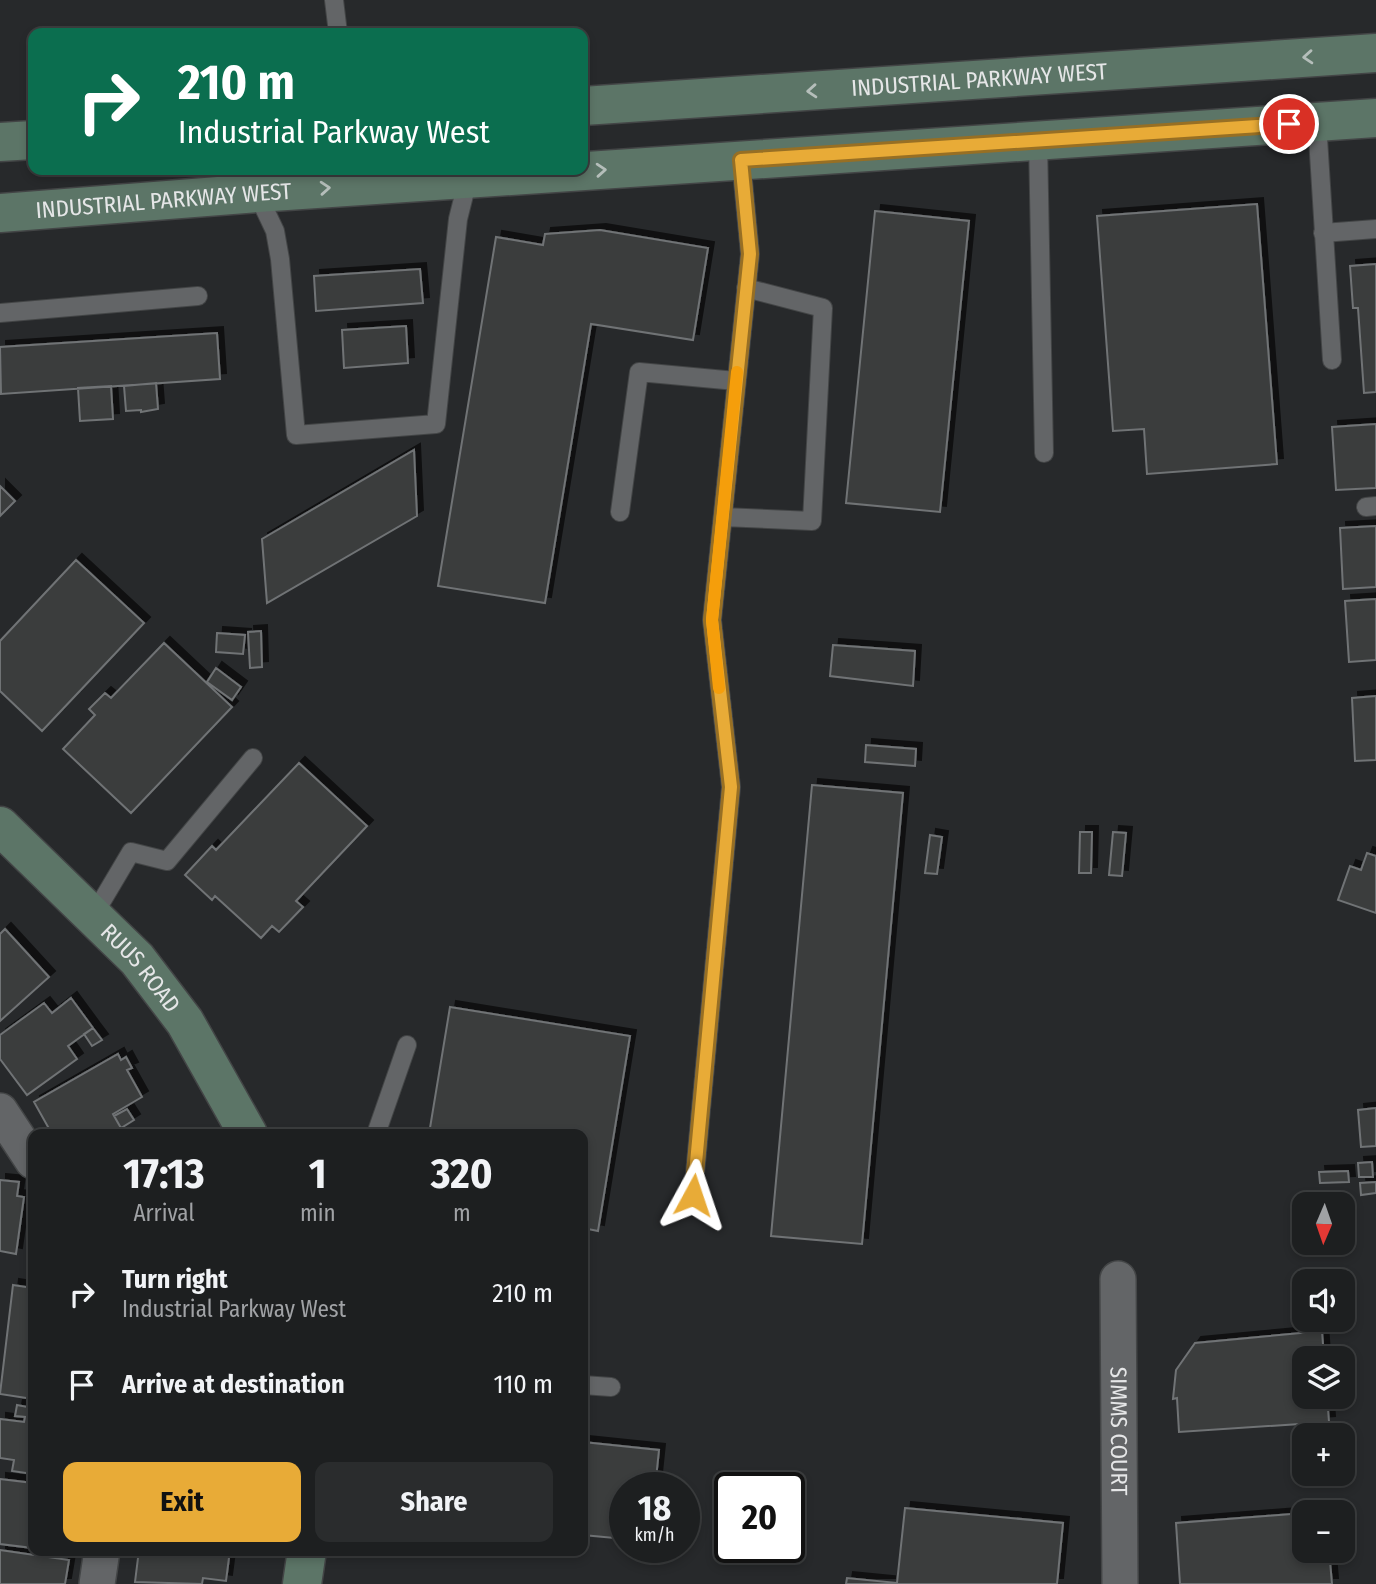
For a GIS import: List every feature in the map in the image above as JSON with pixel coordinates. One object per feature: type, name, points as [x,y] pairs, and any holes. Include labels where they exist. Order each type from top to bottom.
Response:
[{"type":"main road","name":"INDUSTRIAL PARKWAY WEST","points":[[588,106],[1376,53]]},
{"type":"main road","name":"INDUSTRIAL PARKWAY WEST","points":[[588,171],[1376,118]]},
{"type":"main road","points":[[0,142],[28,139]]},
{"type":"main road","name":"INDUSTRIAL PARKWAY WEST","points":[[0,213],[257,181],[468,179],[525,175]]},
{"type":"main road","name":"RUUS ROAD","points":[[0,826],[137,959],[185,1022],[245,1129]]},
{"type":"main road","points":[[302,1584],[306,1556]]},
{"type":"street","points":[[0,1111],[28,1153]]},
{"type":"street","name":"SIMMS COURT","points":[[1118,1279],[1119,1584]]},
{"type":"street","points":[[97,1584],[101,1556]]},
{"type":"lane","points":[[334,0],[337,28]]},
{"type":"lane","points":[[1317,122],[1332,360]]},
{"type":"lane","points":[[1038,141],[1044,453]]},
{"type":"lane","points":[[693,1195],[731,787],[712,620],[750,254],[741,160]]},
{"type":"lane","points":[[257,181],[275,231],[280,259],[296,435],[436,424],[458,219],[468,179]]},
{"type":"lane","points":[[1323,233],[1376,229]]},
{"type":"lane","points":[[723,517],[812,521],[823,308],[746,288]]},
{"type":"lane","points":[[0,313],[198,296]]},
{"type":"lane","points":[[620,512],[639,372],[737,381]]},
{"type":"lane","points":[[93,916],[131,852],[167,861],[253,758]]},
{"type":"lane","points":[[378,1129],[407,1045]]},
{"type":"lane","points":[[588,1385],[611,1387]]},
{"type":"building","points":[[1257,204],[1277,464],[1147,474],[1144,429],[1113,431],[1097,216]]},
{"type":"building","points":[[875,211],[969,221],[940,512],[846,503]]},
{"type":"building","points":[[600,230],[708,248],[693,340],[591,324],[545,603],[438,586],[496,237],[543,245],[545,234]]},
{"type":"building","points":[[1376,264],[1376,392],[1364,393],[1358,308],[1353,308],[1350,266]]},
{"type":"building","points":[[420,269],[423,303],[316,311],[314,276]]},
{"type":"building","points":[[406,326],[408,363],[344,368],[342,330]]},
{"type":"building","points":[[217,333],[220,379],[1,394],[0,347]]},
{"type":"building","points":[[156,383],[158,409],[126,411],[124,386]]},
{"type":"building","points":[[111,386],[113,419],[80,421],[78,388]]},
{"type":"building","points":[[1376,424],[1376,488],[1336,490],[1332,427]]},
{"type":"building","points":[[414,450],[417,516],[267,603],[262,539]]},
{"type":"building","points":[[0,486],[15,501],[0,516]]},
{"type":"building","points":[[1376,526],[1376,587],[1343,589],[1340,528]]},
{"type":"building","points":[[76,560],[144,623],[42,731],[0,691],[0,641]]},
{"type":"building","points":[[1376,599],[1376,660],[1349,662],[1345,601]]},
{"type":"building","points":[[261,631],[262,667],[250,668],[248,632]]},
{"type":"building","points":[[217,633],[245,635],[243,654],[216,652]]},
{"type":"building","points":[[164,643],[232,707],[131,813],[63,749],[95,715],[89,709],[105,693],[111,698]]},
{"type":"building","points":[[833,645],[915,651],[913,686],[830,676]]},
{"type":"building","points":[[216,668],[241,687],[232,700],[207,682]]},
{"type":"building","points":[[1376,696],[1376,760],[1355,761],[1352,698]]},
{"type":"building","points":[[866,745],[916,749],[915,766],[865,762]]},
{"type":"building","points":[[299,763],[367,826],[296,901],[303,907],[279,932],[272,926],[261,938],[215,896],[212,900],[185,875],[212,846],[216,850]]},
{"type":"building","points":[[812,785],[903,793],[862,1244],[771,1236]]},
{"type":"building","points":[[1080,832],[1092,832],[1091,873],[1079,873]]},
{"type":"building","points":[[1113,832],[1126,833],[1122,876],[1109,875]]},
{"type":"building","points":[[930,835],[942,837],[937,874],[925,873]]},
{"type":"building","points":[[1367,853],[1376,856],[1376,913],[1338,900],[1350,866],[1361,870]]},
{"type":"building","points":[[5,929],[49,977],[0,1021],[0,934]]},
{"type":"building","points":[[71,998],[93,1028],[68,1046],[77,1059],[27,1095],[0,1059],[0,1035],[44,1003],[52,1013]]},
{"type":"building","points":[[450,1007],[630,1036],[598,1231],[588,1229],[588,1129],[430,1129]]},
{"type":"building","points":[[93,1028],[102,1040],[92,1046],[84,1034]]},
{"type":"building","points":[[118,1054],[121,1060],[126,1057],[132,1068],[127,1070],[142,1097],[113,1114],[119,1129],[49,1129],[34,1102]]},
{"type":"building","points":[[1376,1108],[1376,1146],[1361,1147],[1358,1110]]},
{"type":"building","points":[[127,1109],[134,1120],[121,1128],[114,1116]]},
{"type":"building","points":[[1372,1162],[1373,1177],[1359,1177],[1358,1163]]},
{"type":"building","points":[[1348,1171],[1349,1182],[1320,1183],[1319,1172]]},
{"type":"building","points":[[0,1180],[19,1182],[17,1196],[24,1197],[16,1254],[0,1251]]},
{"type":"building","points":[[1376,1182],[1376,1193],[1361,1195],[1360,1183]]},
{"type":"building","points":[[13,1285],[28,1287],[28,1398],[0,1394]]},
{"type":"building","points":[[1322,1332],[1323,1346],[1292,1346],[1292,1409],[1328,1409],[1329,1422],[1179,1432],[1177,1398],[1173,1399],[1176,1370],[1195,1343]]},
{"type":"building","points":[[17,1405],[28,1407],[28,1473],[12,1471],[14,1460],[0,1458],[0,1419],[24,1422],[25,1417],[15,1416]]},
{"type":"building","points":[[588,1443],[659,1450],[657,1472],[609,1472],[609,1537],[588,1535]]},
{"type":"building","points":[[0,1479],[28,1482],[28,1547],[0,1544]]},
{"type":"building","points":[[905,1508],[1063,1523],[1057,1584],[846,1584],[847,1578],[897,1583]]},
{"type":"building","points":[[1292,1514],[1292,1563],[1330,1563],[1332,1584],[1180,1584],[1176,1523]]},
{"type":"building","points":[[0,1550],[69,1560],[65,1584],[0,1584]]},
{"type":"building","points":[[138,1556],[229,1556],[226,1581],[203,1578],[202,1584],[135,1582]]},
{"type":"slow traffic","points":[[719,688],[712,620],[737,372]]},
{"type":"route","points":[[693,1195],[731,787],[712,620],[750,254],[741,160],[1289,124]]}]
